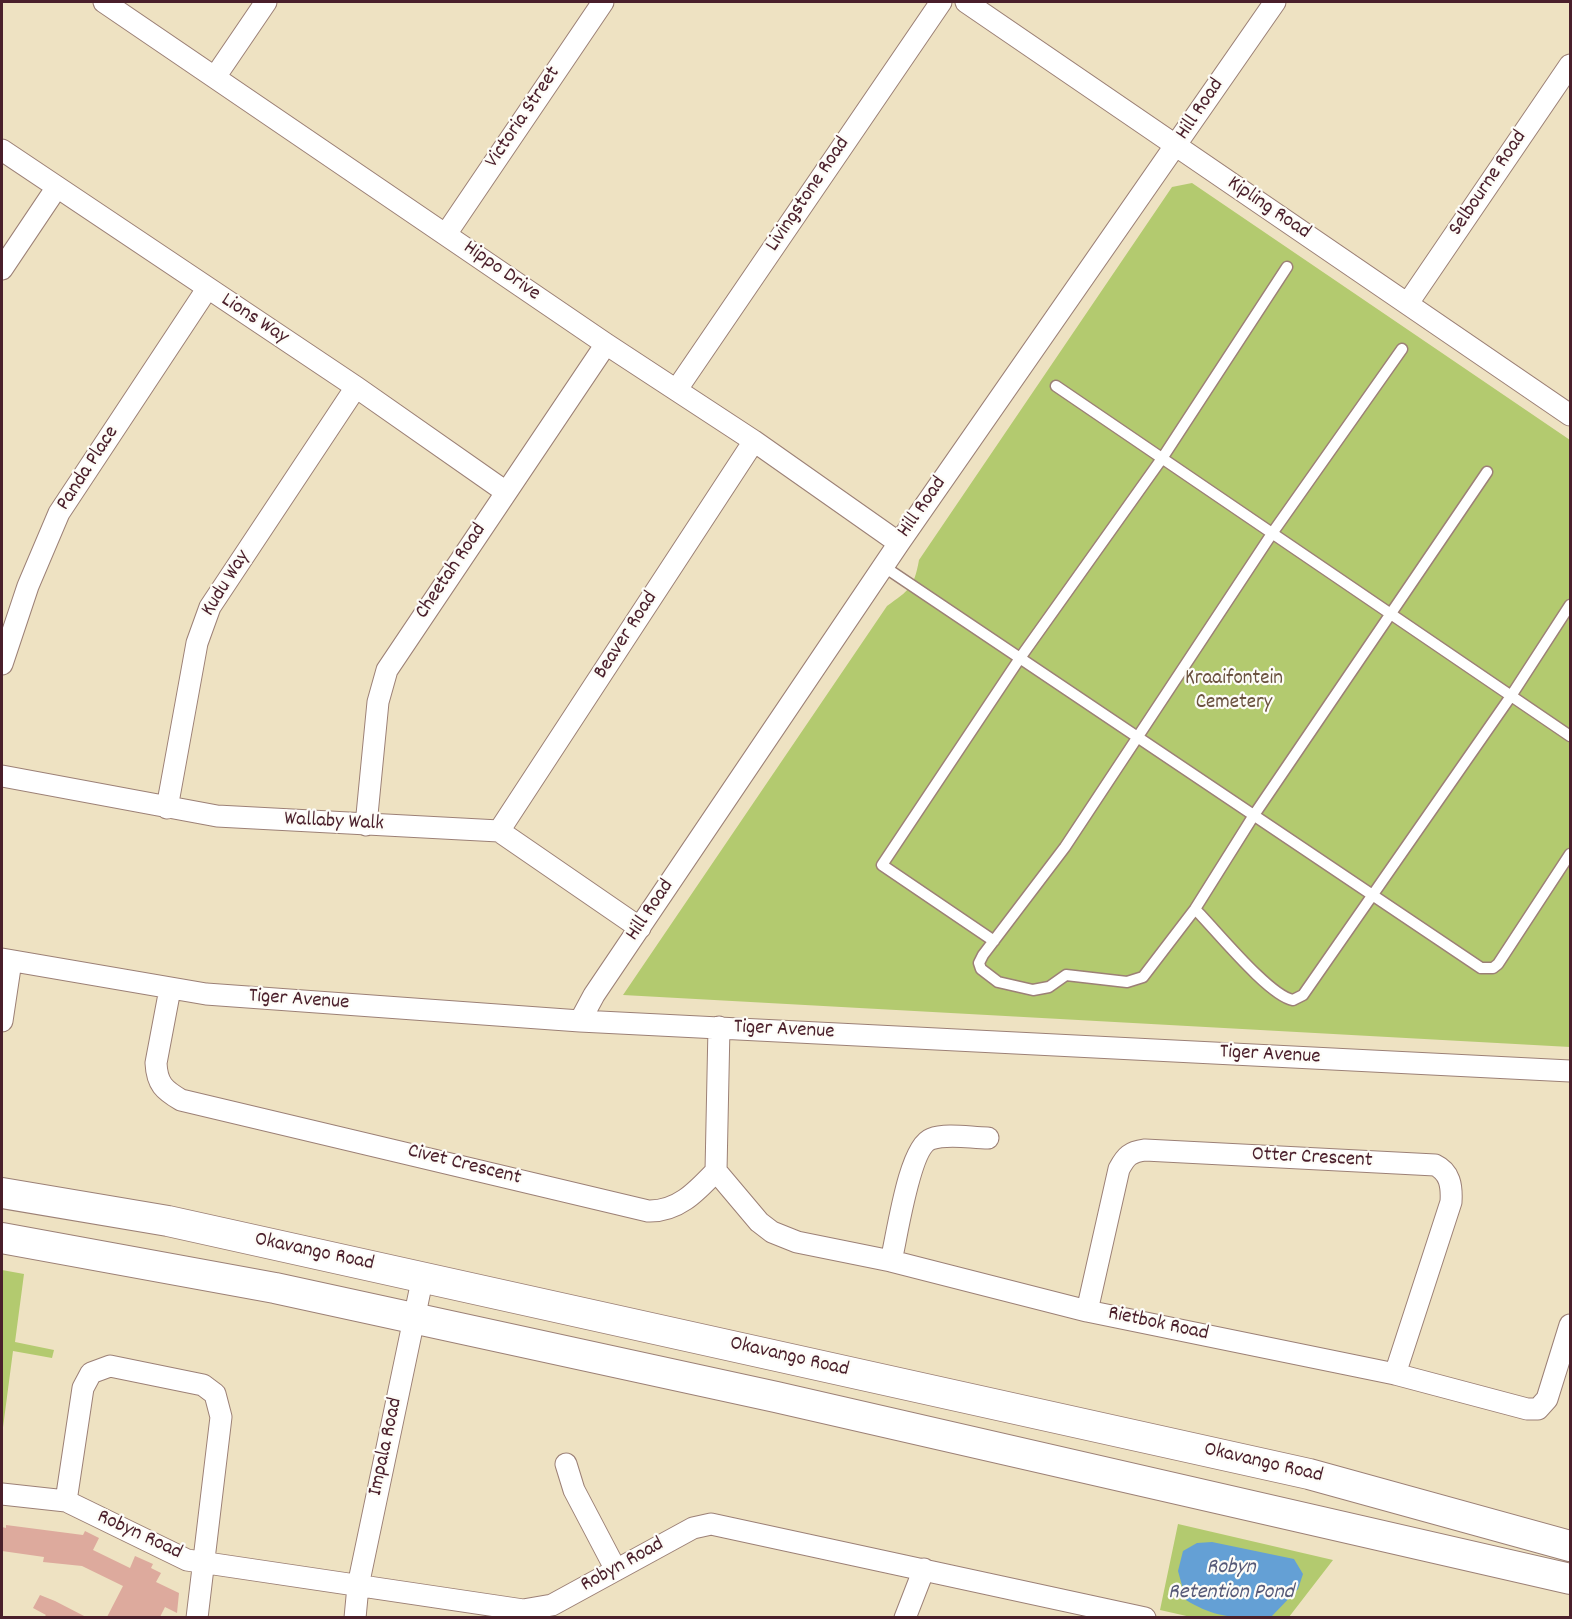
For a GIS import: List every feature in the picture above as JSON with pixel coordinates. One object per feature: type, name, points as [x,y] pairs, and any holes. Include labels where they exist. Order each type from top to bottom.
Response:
[{"type":"main road","name":"Okavango Road","points":[[2,1193],[168,1221],[423,1276],[1309,1474],[1561,1541]]},
{"type":"main road","name":"Okavango Road","points":[[2,1238],[275,1287],[776,1397],[1529,1569],[1565,1584]]},
{"type":"street","name":"Hippo Drive","points":[[104,2],[606,344],[754,441],[899,543]]},
{"type":"street","points":[[215,77],[266,2]]},
{"type":"street","name":"Victoria Street","points":[[446,234],[603,2]]},
{"type":"street","name":"Livingstone Road","points":[[676,389],[941,2]]},
{"type":"street","name":"Kipling Road","points":[[966,2],[1570,415]]},
{"type":"street","name":"Hill Road","points":[[580,1021],[594,995],[883,566],[1275,2]]},
{"type":"street","name":"Selbourne Road","points":[[1408,303],[1570,65]]},
{"type":"street","name":"Lions Way","points":[[2,150],[356,387],[506,492]]},
{"type":"street","points":[[2,269],[57,187]]},
{"type":"street","name":"Panda Place","points":[[2,664],[28,586],[59,513],[207,289]]},
{"type":"street","name":"Cheetah Road","points":[[366,825],[378,702],[387,670],[606,344]]},
{"type":"street","name":"Kudu Way","points":[[167,808],[197,643],[210,607],[356,387]]},
{"type":"street","name":"Beaver Road","points":[[499,831],[754,441]]},
{"type":"street","name":"Wallaby Walk","points":[[2,776],[217,816],[499,831]]},
{"type":"street","points":[[499,831],[640,928]]},
{"type":"street","points":[[2,1021],[6,960]]},
{"type":"street","name":"Tiger Avenue","points":[[6,960],[170,989],[218,995],[580,1021],[1570,1071]]},
{"type":"street","name":"Civet Crescent","points":[[170,989],[156,1074],[160,1085],[181,1100],[648,1211],[669,1209],[681,1202],[698,1191],[716,1171]]},
{"type":"street","points":[[716,1171],[719,1027]]},
{"type":"street","points":[[891,1261],[913,1165],[921,1147],[935,1138],[988,1138]]},
{"type":"street","name":"Otter Crescent","points":[[1087,1311],[1119,1169],[1125,1157],[1131,1153],[1145,1150],[1435,1166],[1445,1172],[1449,1179],[1451,1202],[1395,1374]]},
{"type":"street","name":"Rietbok Road","points":[[716,1171],[759,1222],[772,1232],[797,1242],[891,1261],[1087,1311],[1395,1374],[1527,1409],[1538,1408],[1547,1400],[1570,1325]]},
{"type":"street","name":"Impala Road","points":[[355,1617],[358,1586],[423,1276]]},
{"type":"street","points":[[66,1501],[83,1388],[91,1373],[110,1366],[203,1385],[215,1394],[221,1409],[197,1617]]},
{"type":"street","points":[[566,1464],[574,1490],[616,1570]]},
{"type":"street","name":"Robyn Road","points":[[2,1494],[66,1501],[187,1560],[541,1613],[693,1528],[711,1524],[924,1569],[1080,1610],[1145,1617]]},
{"type":"street","points":[[905,1617],[924,1569]]},
{"type":"lane","points":[[994,941],[882,865],[1020,658],[1163,457],[1287,267]]},
{"type":"lane","points":[[1402,349],[1273,532],[1065,847],[980,960],[980,967],[998,981],[1015,987],[1040,990],[1066,975],[1105,981],[1136,981],[1143,976],[1195,909],[1254,815],[1487,472]]},
{"type":"lane","points":[[1056,386],[1570,736]]},
{"type":"lane","points":[[883,566],[1481,968],[1492,968],[1498,964],[1570,854]]},
{"type":"lane","points":[[1195,909],[1252,970],[1280,995],[1293,1000],[1303,995],[1511,696],[1570,605]]},
{"type":"green space","name":"Kraaifontein Cemetery","points":[[1192,183],[1570,440],[1570,1047],[623,995],[887,606],[909,588],[915,577],[919,560],[1172,187]]},
{"type":"green space","points":[[2,1270],[24,1274],[15,1342],[54,1350],[52,1358],[13,1351],[2,1435]]},
{"type":"green space","name":"Robyn Retention Pond","points":[[1178,1524],[1333,1560],[1289,1617],[1191,1617],[1160,1610]]},
{"type":"water","name":"Robyn Retention Pond","points":[[1212,1542],[1294,1559],[1303,1574],[1298,1589],[1271,1617],[1217,1614],[1186,1600],[1178,1571],[1183,1551],[1197,1543]]},
{"type":"building","points":[[6,1525],[83,1535],[85,1531],[99,1538],[93,1550],[130,1568],[135,1556],[153,1564],[151,1568],[161,1573],[156,1582],[179,1593],[177,1613],[165,1607],[160,1617],[107,1617],[123,1586],[82,1566],[43,1562],[44,1557],[2,1551],[2,1527],[6,1528]]},
{"type":"building","points":[[40,1595],[86,1617],[44,1617],[46,1615],[33,1608]]}]
